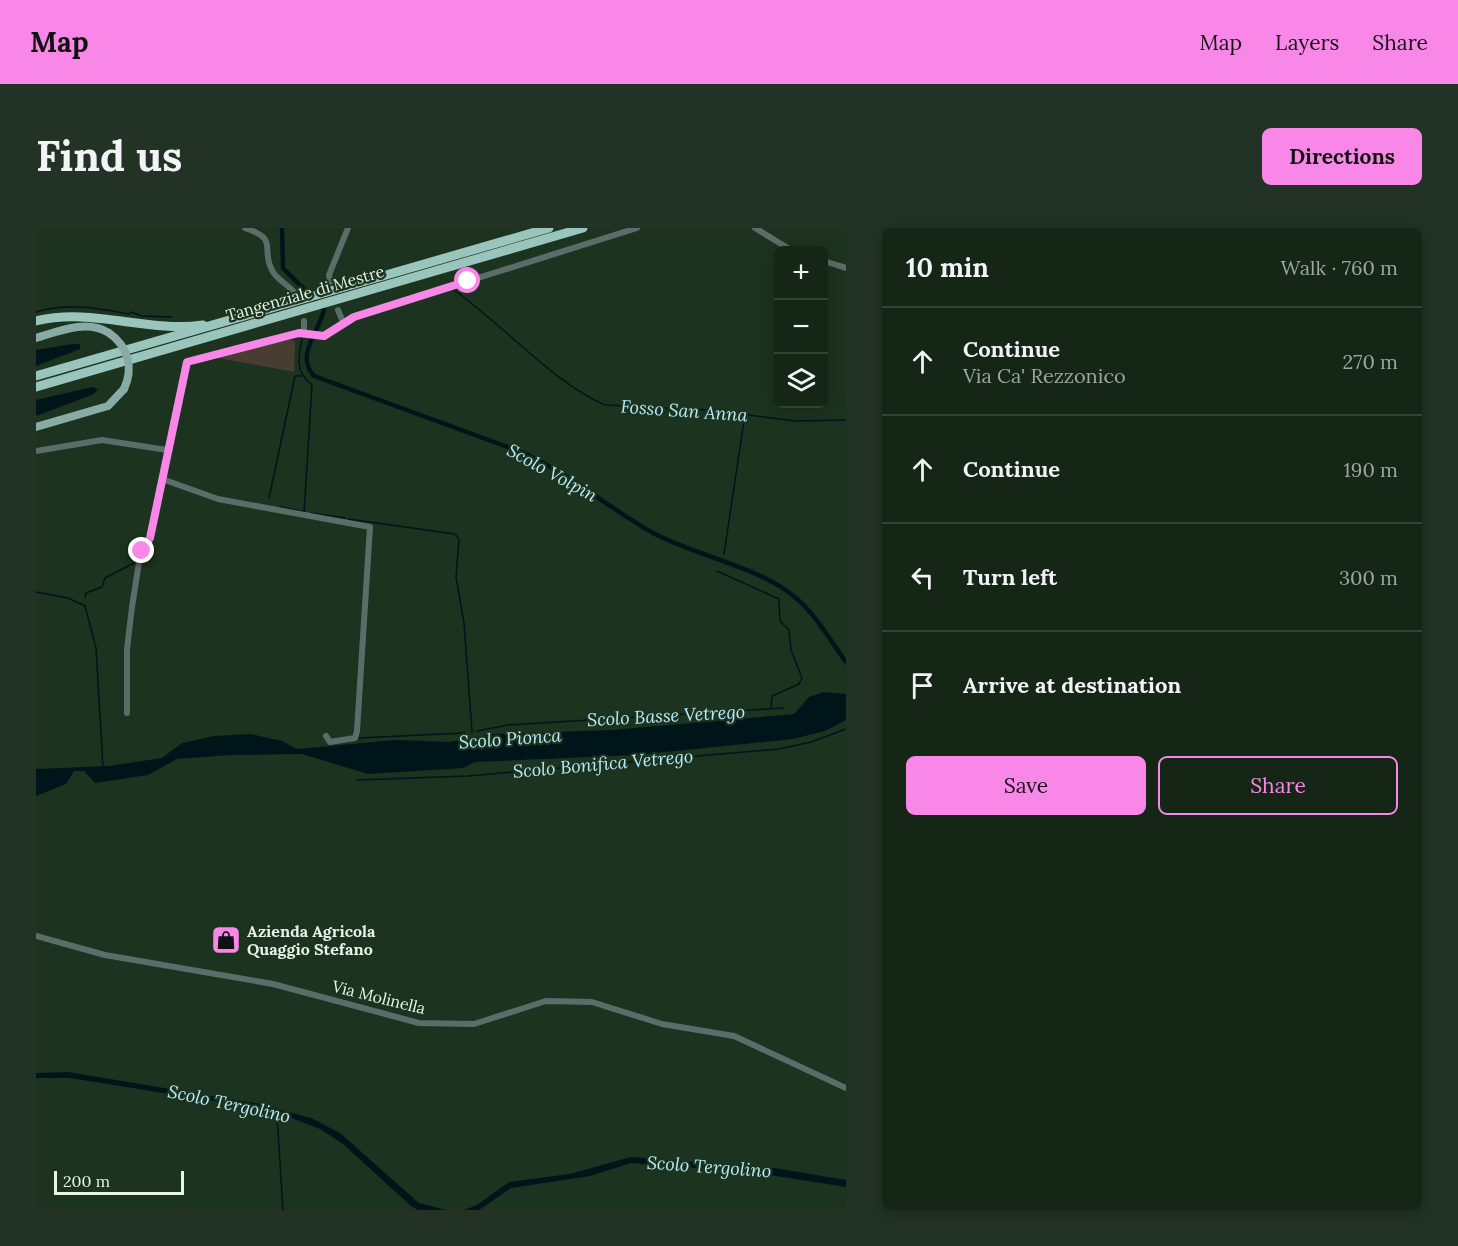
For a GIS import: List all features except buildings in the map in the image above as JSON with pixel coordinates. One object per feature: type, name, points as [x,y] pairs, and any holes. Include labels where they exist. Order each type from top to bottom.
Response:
[{"type":"highway","name":"Tangenziale di Mestre","points":[[36,387],[304,305],[330,292],[549,228]]},
{"type":"highway","name":"Tangenziale di Mestre","points":[[330,292],[583,228]]},
{"type":"highway","name":"Tangenziale di Mestre","points":[[267,310],[304,305]]},
{"type":"highway","points":[[36,321],[52,318],[90,317],[148,326],[178,327],[267,310]]},
{"type":"highway","points":[[36,376],[267,310]]},
{"type":"main road","points":[[36,338],[83,326],[98,327],[122,345],[128,358],[129,376],[124,389],[108,406],[36,427]]},
{"type":"street","points":[[245,228],[258,233],[267,240],[273,272],[294,292]]},
{"type":"street","points":[[330,292],[329,275],[348,228]]},
{"type":"street","points":[[127,713],[127,649],[138,562],[150,538],[187,362],[305,333],[324,336],[343,322],[500,273],[542,256],[637,228]]},
{"type":"street","points":[[755,228],[784,246]]},
{"type":"street","points":[[828,262],[846,268]]},
{"type":"street","points":[[338,310],[343,322]]},
{"type":"street","points":[[303,321],[305,333]]},
{"type":"street","points":[[36,452],[102,440],[167,450]]},
{"type":"street","points":[[162,479],[218,499],[370,527],[357,731],[355,738],[348,740],[330,742],[326,736]]},
{"type":"street","name":"Via Molinella","points":[[36,936],[105,955],[273,984],[419,1023],[474,1024],[546,1001],[592,1002],[662,1024],[734,1036],[846,1088]]},
{"type":"shaded area","points":[[290,340],[295,341],[294,372],[213,357]]},
{"type":"water","points":[[80,344],[80,349],[36,366],[36,350]]},
{"type":"water","points":[[92,387],[98,389],[94,394],[36,416],[36,400]]},
{"type":"water","name":"Scolo Pionca","points":[[824,692],[846,694],[846,720],[825,731],[793,739],[636,755],[475,762],[463,768],[368,774],[302,754],[229,755],[177,759],[148,775],[95,783],[84,771],[74,771],[66,784],[36,796],[36,769],[109,766],[162,758],[182,743],[214,736],[251,734],[282,741],[297,749],[395,740],[449,742],[494,734],[612,730],[794,714],[809,697]]},
{"type":"water","points":[[68,1072],[260,1104],[311,1118],[340,1133],[419,1203],[446,1210],[418,1210],[411,1206],[343,1144],[320,1129],[294,1119],[251,1107],[70,1078],[36,1078],[36,1073]]},
{"type":"water","name":"Scolo Tergolino","points":[[631,1157],[775,1168],[846,1180],[846,1187],[758,1173],[631,1163],[590,1176],[511,1188],[479,1210],[464,1210],[477,1205],[509,1182],[570,1174]]},
{"type":"waterway","name":"Scolo Volpin","points":[[282,228],[283,268],[324,309],[308,351],[309,368],[314,376],[524,453],[557,471],[653,533],[761,576],[791,594],[807,609],[846,662]]},
{"type":"waterway","name":"Fosso San Anna","points":[[454,290],[567,383],[605,405],[708,410],[795,421],[846,420]]},
{"type":"waterway","points":[[36,312],[71,307],[129,314],[132,312],[141,316],[171,317]]},
{"type":"waterway","points":[[302,339],[299,353],[300,370],[312,385],[304,512]]},
{"type":"waterway","name":"Scolo Basse Vetrego","points":[[269,498],[295,376],[301,376]]},
{"type":"waterway","points":[[724,554],[745,414]]},
{"type":"waterway","name":"Scolo Basse Vetrego","points":[[280,507],[306,512]]},
{"type":"waterway","name":"Scolo Basse Vetrego","points":[[311,513],[345,518]]},
{"type":"waterway","name":"Scolo Basse Vetrego","points":[[348,519],[455,534],[459,539],[456,577],[464,623],[472,732]]},
{"type":"waterway","points":[[85,597],[86,593],[102,587],[105,578],[134,563]]},
{"type":"waterway","points":[[717,571],[779,599],[780,621],[789,630],[791,650],[802,678],[799,684],[772,696],[771,707]]},
{"type":"waterway","points":[[36,592],[68,598],[85,606],[96,648],[103,767]]},
{"type":"waterway","name":"Scolo Basse Vetrego","points":[[477,731],[508,725],[784,708]]},
{"type":"waterway","name":"Scolo Bonifica Vetrego","points":[[357,780],[468,776],[779,749],[811,742],[846,729]]},
{"type":"waterway","name":"Scolo Pionca","points":[[359,738],[465,733]]},
{"type":"waterway","name":"Scolo Tergolino","points":[[277,1115],[283,1210]]},
{"type":"place","name":"Azienda Agricola Quaggio Stefano","points":[[226,940]]},
{"type":"route","points":[[142,551],[150,538],[187,362],[299,333],[324,336],[354,317],[468,281]]}]
